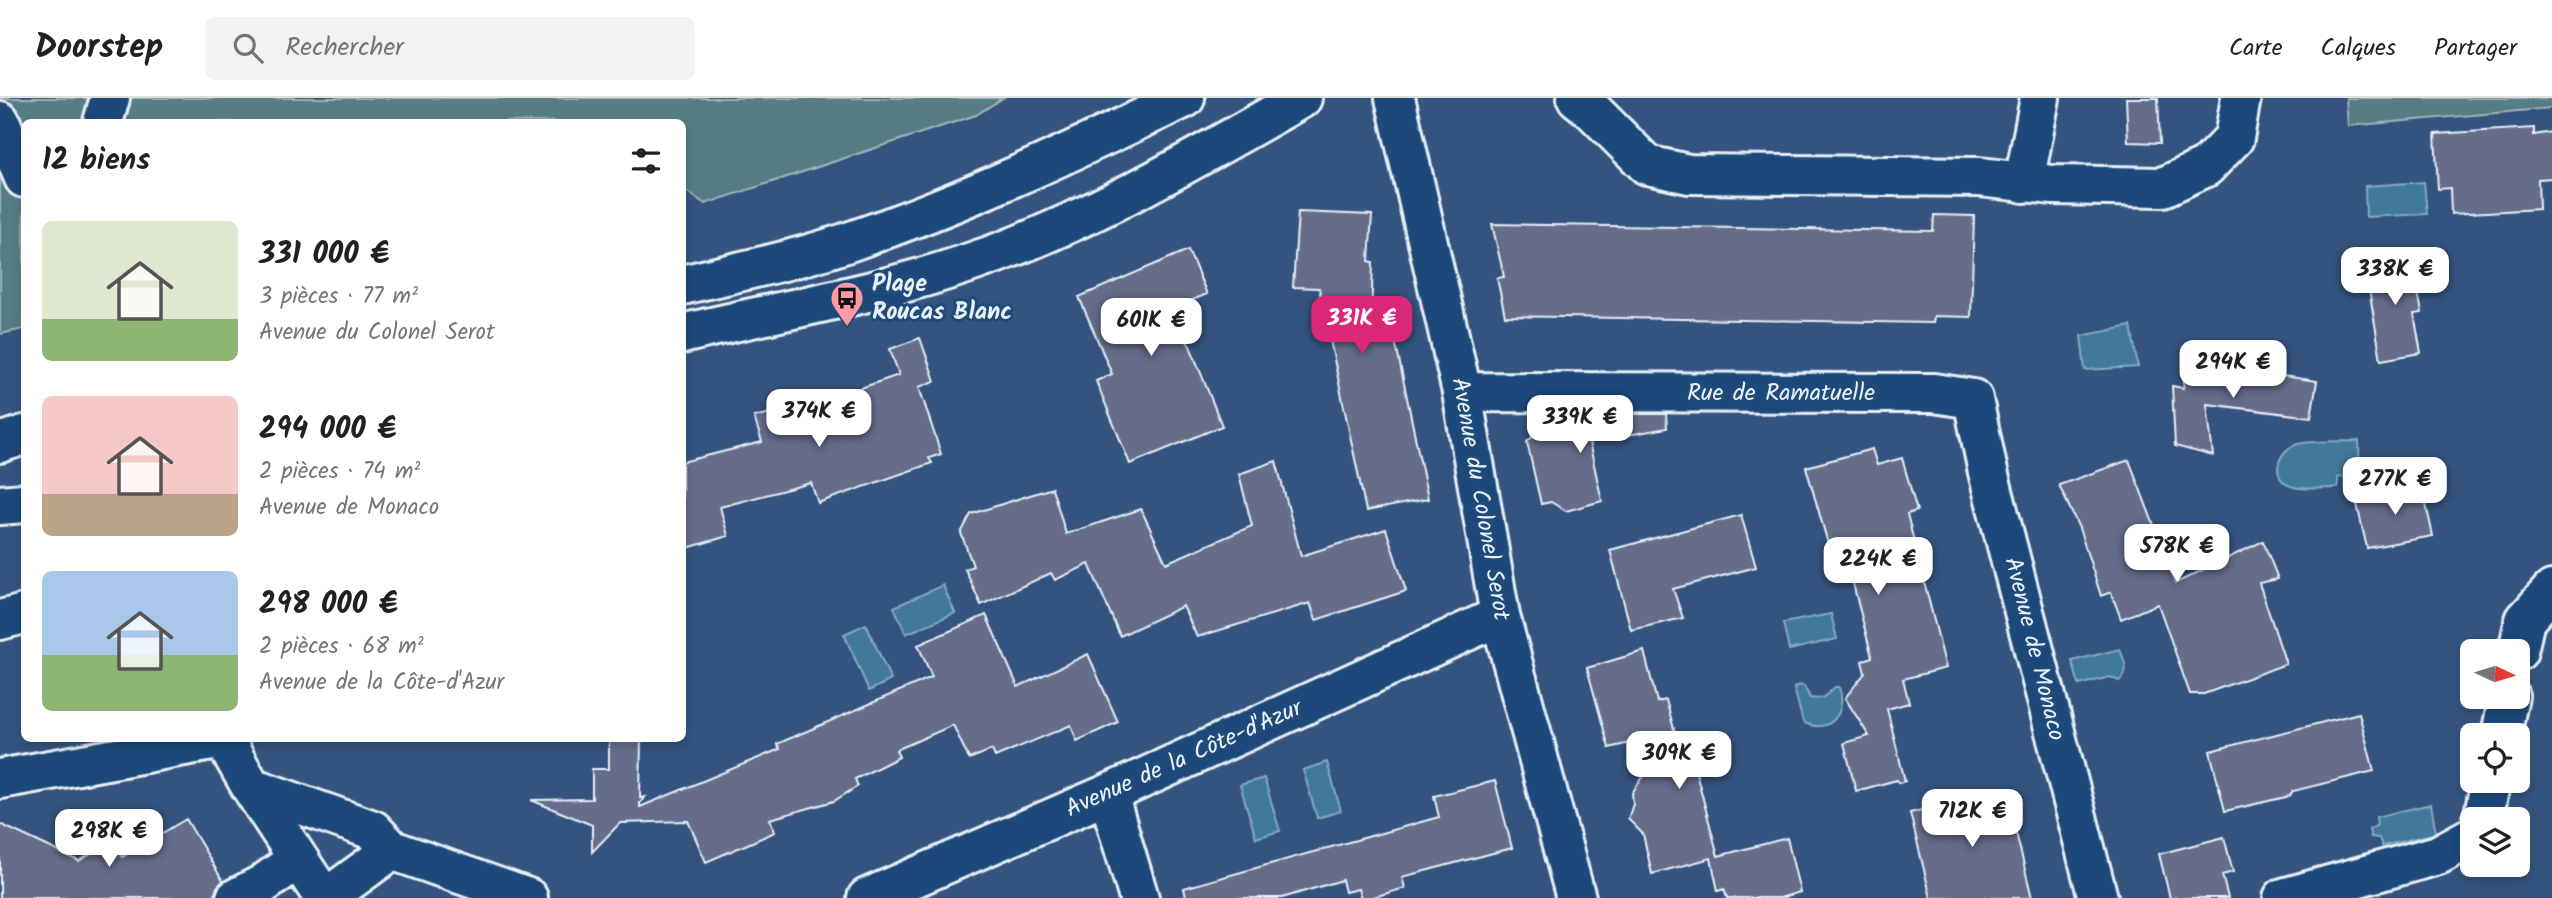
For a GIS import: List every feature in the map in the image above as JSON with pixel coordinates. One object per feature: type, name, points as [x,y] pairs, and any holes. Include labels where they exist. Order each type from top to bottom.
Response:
[{"type":"street","points":[[104,119],[110,98]]},
{"type":"street","points":[[686,284],[773,264],[855,240],[950,206],[1041,167],[1185,98]]},
{"type":"street","points":[[686,333],[868,293],[976,261],[1088,216],[1302,98]]},
{"type":"street","name":"Avenue du Colonel Serot","points":[[1395,98],[1462,392],[1500,617],[1576,898]]},
{"type":"street","points":[[1577,98],[1647,165],[1689,174],[1979,177],[2024,183],[2163,187],[2206,167],[2234,138],[2241,98]]},
{"type":"street","points":[[2024,183],[2040,98]]},
{"type":"street","points":[[0,121],[21,171]]},
{"type":"street","name":"Rue de Ramatuelle","points":[[1462,392],[1934,393],[1973,399]]},
{"type":"street","name":"Avenue de Monaco","points":[[1973,399],[1988,472],[2098,898]]},
{"type":"street","points":[[0,443],[21,436]]},
{"type":"street","points":[[0,505],[21,503]]},
{"type":"street","points":[[2521,639],[2525,620],[2552,590]]},
{"type":"street","points":[[0,620],[21,615]]},
{"type":"street","name":"Avenue de la Côte-d'Azur","points":[[867,898],[1108,794],[1500,617]]},
{"type":"street","points":[[0,779],[206,742]]},
{"type":"street","points":[[225,742],[251,787],[325,898],[404,853]]},
{"type":"street","points":[[251,787],[373,830],[404,853],[528,898]]},
{"type":"street","points":[[1108,794],[1139,898]]},
{"type":"street","points":[[2283,898],[2438,855],[2460,843]]},
{"type":"street","points":[[236,898],[298,859]]},
{"type":"green space","points":[[0,98],[1003,98],[976,115],[705,204],[686,191],[686,119],[21,119],[21,330],[0,334]]},
{"type":"green space","points":[[2346,98],[2552,98],[2552,108],[2348,126]]},
{"type":"water","points":[[2424,182],[2427,214],[2366,217],[2365,186]]},
{"type":"water","points":[[2131,326],[2138,367],[2085,370],[2081,336]]},
{"type":"water","points":[[2359,441],[2360,479],[2338,477],[2338,488],[2294,487],[2286,484],[2278,472],[2278,465],[2285,452],[2298,444]]},
{"type":"water","points":[[943,585],[955,613],[906,634],[894,607]]},
{"type":"water","points":[[1831,614],[1837,639],[1789,650],[1783,623]]},
{"type":"water","points":[[866,624],[891,680],[869,691],[844,634]]},
{"type":"water","points":[[2120,649],[2126,666],[2123,678],[2119,681],[2110,677],[2079,685],[2072,661]]},
{"type":"water","points":[[1798,685],[1804,686],[1810,698],[1815,699],[1822,698],[1835,687],[1839,687],[1841,705],[1834,720],[1821,726],[1803,722],[1794,688]]},
{"type":"water","points":[[1327,762],[1341,811],[1317,818],[1303,770]]},
{"type":"water","points":[[1264,778],[1280,831],[1256,838],[1240,785]]},
{"type":"water","points":[[2431,804],[2436,833],[2382,846],[2379,838],[2371,837],[2369,830],[2377,825],[2376,817]]},
{"type":"building","points":[[2126,98],[2158,98],[2160,143],[2128,142]]},
{"type":"building","points":[[2534,128],[2534,135],[2552,132],[2552,178],[2538,179],[2539,209],[2451,214],[2450,188],[2438,189],[2435,134]]},
{"type":"building","points":[[1298,212],[1372,215],[1369,261],[1373,262],[1371,320],[1390,316],[1428,499],[1366,511],[1319,288],[1293,287]]},
{"type":"building","points":[[1934,215],[1974,216],[1971,317],[1934,316],[1933,323],[1505,316],[1497,278],[1504,277],[1492,224],[1933,231]]},
{"type":"building","points":[[1188,250],[1207,294],[1169,310],[1190,346],[1222,426],[1130,464],[1096,381],[1112,374],[1079,297]]},
{"type":"building","points":[[2411,256],[2422,313],[2414,314],[2421,353],[2381,360],[2365,265]]},
{"type":"building","points":[[920,338],[935,381],[919,387],[941,454],[929,458],[932,463],[818,503],[811,483],[720,507],[728,536],[687,548],[686,461],[762,442],[754,417],[799,406],[800,409],[859,393],[858,389],[899,375],[890,349]]},
{"type":"building","points":[[2187,362],[2317,381],[2311,417],[2207,404],[2213,456],[2175,446],[2172,386],[2183,388]]},
{"type":"building","points":[[1569,414],[1666,414],[1667,428],[1589,442],[1602,501],[1566,511],[1551,502],[1541,504],[1527,442],[1539,430],[1569,429]]},
{"type":"building","points":[[1872,449],[1877,465],[1902,458],[1917,511],[1907,514],[1946,668],[1903,679],[1909,703],[1887,709],[1905,781],[1899,783],[1897,780],[1856,791],[1844,743],[1869,736],[1845,698],[1865,673],[1862,661],[1872,657],[1850,572],[1837,575],[1806,467]]},
{"type":"building","points":[[2129,460],[2176,583],[2263,541],[2278,579],[2259,583],[2286,664],[2204,694],[2190,694],[2158,604],[2121,619],[2111,592],[2101,596],[2079,528],[2059,485]]},
{"type":"building","points":[[1276,461],[1301,556],[1386,529],[1406,591],[1316,620],[1310,603],[1197,637],[1183,606],[1120,636],[1089,564],[1055,580],[1051,573],[981,605],[965,569],[973,566],[961,533],[971,514],[1052,488],[1066,534],[1141,509],[1166,563],[1252,526],[1239,474]]},
{"type":"building","points":[[2422,486],[2433,536],[2367,548],[2356,500]]},
{"type":"building","points":[[1741,515],[1756,567],[1673,589],[1683,618],[1631,630],[1610,550]]},
{"type":"building","points":[[986,615],[1018,687],[1088,654],[1118,722],[1077,741],[1071,725],[995,757],[992,750],[969,759],[953,725],[896,750],[899,757],[855,779],[858,786],[834,801],[770,819],[775,832],[706,862],[688,821],[620,823],[592,852],[592,825],[531,800],[592,799],[592,769],[609,769],[609,742],[641,742],[640,798],[645,797],[640,807],[780,749],[777,744],[932,677],[918,645]]},
{"type":"building","points":[[1644,651],[1657,702],[1666,700],[1680,751],[1690,749],[1718,856],[1787,838],[1800,892],[1780,898],[1727,898],[1724,889],[1718,891],[1711,858],[1652,874],[1643,834],[1628,819],[1633,804],[1632,793],[1674,732],[1609,748],[1587,668]]},
{"type":"building","points":[[2359,713],[2374,771],[2293,791],[2290,796],[2225,811],[2210,751]]},
{"type":"building","points":[[1495,781],[1512,848],[1402,877],[1405,888],[1370,898],[1361,898],[1358,889],[1345,892],[1342,880],[1282,898],[1186,898],[1184,888],[1439,817],[1434,796]]},
{"type":"building","points":[[2005,788],[2032,898],[1931,898],[1910,813]]},
{"type":"building","points":[[186,819],[223,881],[217,887],[214,898],[0,898],[0,824],[79,861],[113,841],[122,857]]},
{"type":"building","points":[[2224,837],[2233,872],[2222,875],[2228,898],[2170,898],[2159,854]]},
{"type":"place","name":"Plage Roucas Blanc","points":[[847,328]]}]
